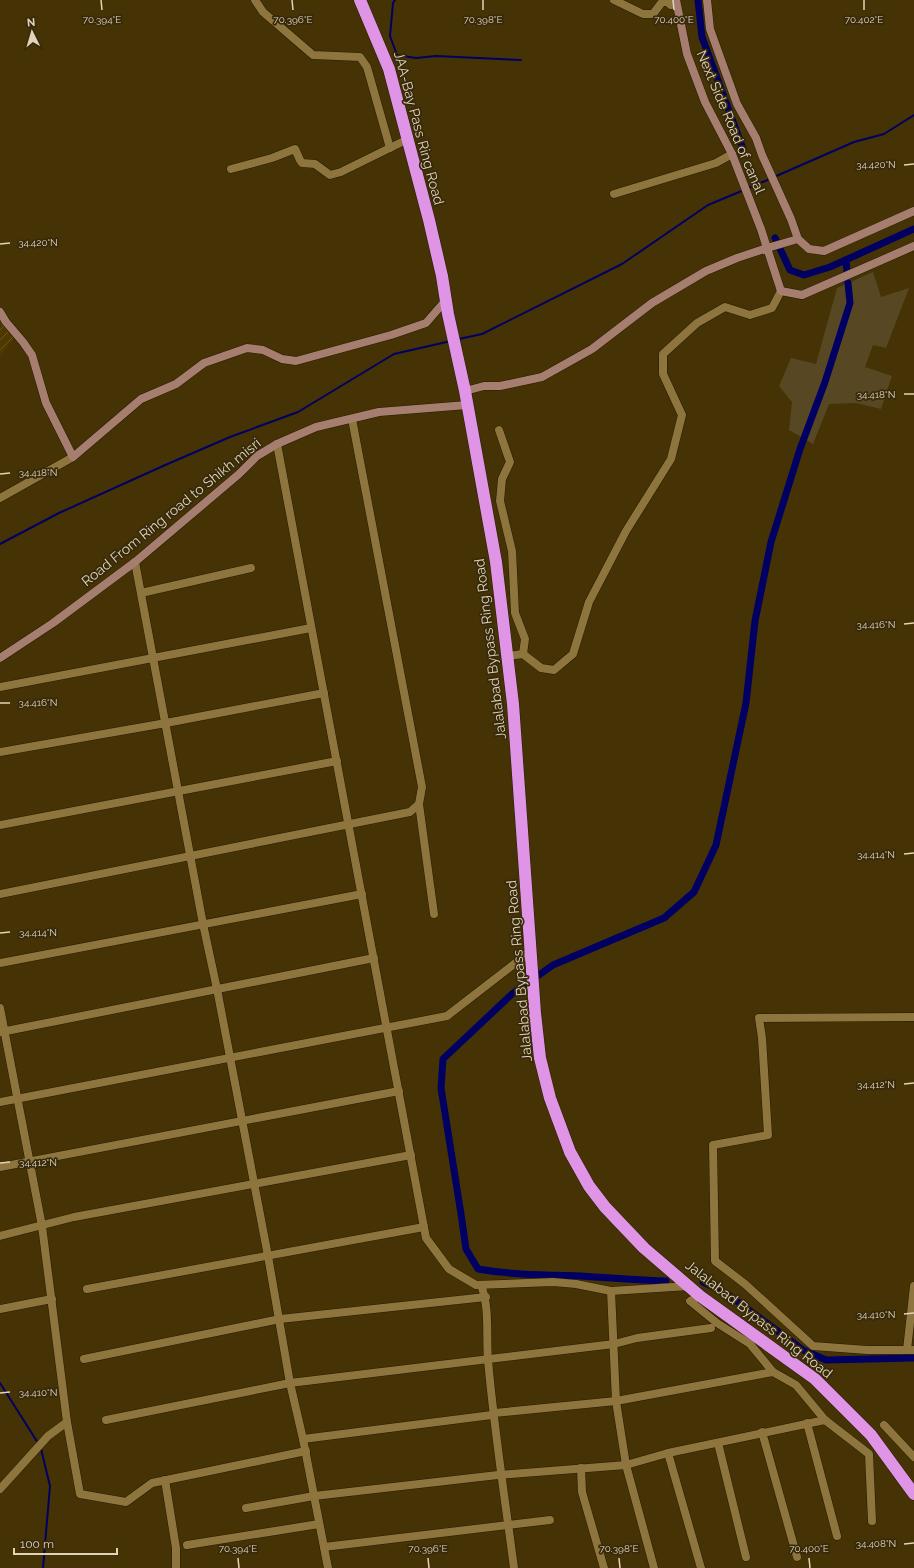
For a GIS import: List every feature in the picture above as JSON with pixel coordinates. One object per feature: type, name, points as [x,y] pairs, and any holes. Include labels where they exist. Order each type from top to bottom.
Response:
[{"type":"highway","name":"JAA-Bay Pass Ring Road","points":[[360,0],[389,70],[429,220],[446,300]]},
{"type":"highway","name":"Jalalabad Bypass Ring Road","points":[[446,300],[461,370],[496,562],[508,656],[513,704],[535,1013],[540,1058],[550,1098],[570,1152],[589,1186],[605,1208],[644,1248],[700,1296],[815,1379],[871,1435],[914,1494]]},
{"type":"street","points":[[255,0],[263,12],[313,55],[360,57],[367,67],[390,148]]},
{"type":"street","points":[[614,0],[643,14],[653,14],[662,2],[667,2],[671,5],[676,1]]},
{"type":"street","points":[[707,0],[710,29],[718,53],[737,104],[756,138],[762,155],[791,219],[794,240]]},
{"type":"street","name":"Next Side Road of canal","points":[[676,1],[687,54],[705,102],[732,154],[769,247],[781,291]]},
{"type":"street","points":[[231,169],[272,158],[295,149],[302,163],[315,164],[330,175],[341,172],[408,139]]},
{"type":"street","points":[[614,194],[716,163],[732,154]]},
{"type":"street","points":[[465,392],[484,386],[500,386],[542,377],[592,349],[652,303],[706,271],[737,258],[794,240],[808,249],[824,251],[914,211]]},
{"type":"street","points":[[508,656],[522,654],[541,668],[554,670],[573,654],[589,602],[626,531],[671,458],[682,415],[663,374],[664,354],[697,323],[725,307],[750,315],[772,308],[781,291],[802,295],[914,246]]},
{"type":"street","points":[[0,498],[74,458],[141,399],[176,384],[204,363],[247,348],[263,350],[282,359],[296,361],[391,335],[426,322],[446,300]]},
{"type":"street","points":[[0,312],[32,355],[46,403],[74,458]]},
{"type":"street","name":"Road From Ring road to Shikh misri","points":[[0,658],[53,623],[135,562],[239,474],[258,456],[277,444],[316,427],[378,412],[467,405]]},
{"type":"street","points":[[352,418],[422,786],[419,804],[434,914]]},
{"type":"street","points":[[499,430],[510,462],[502,479],[500,501],[512,551],[515,613],[525,639],[522,654]]},
{"type":"street","points":[[277,444],[426,1238],[449,1269],[476,1285],[553,1282],[576,1284],[611,1291],[690,1286]]},
{"type":"street","points":[[135,562],[203,924],[217,989],[280,1319],[290,1383],[306,1451],[328,1568]]},
{"type":"street","points":[[141,593],[251,568]]},
{"type":"street","points":[[0,687],[312,628]]},
{"type":"street","points":[[0,752],[166,724],[324,693]]},
{"type":"street","points":[[0,825],[337,762]]},
{"type":"street","points":[[0,894],[410,812],[419,804]]},
{"type":"street","points":[[0,963],[362,894]]},
{"type":"street","points":[[0,1102],[447,1016],[531,951]]},
{"type":"street","points":[[2,1032],[374,958]]},
{"type":"street","points":[[0,1008],[2,1032],[18,1098],[42,1226],[67,1422],[80,1494],[126,1502],[152,1483],[306,1451]]},
{"type":"street","points":[[914,1017],[759,1018],[762,1038],[768,1135],[713,1145],[715,1261],[745,1284],[813,1346],[867,1350],[910,1350],[914,1286]]},
{"type":"street","points":[[0,1167],[399,1091]]},
{"type":"street","points":[[0,1236],[74,1217],[411,1156]]},
{"type":"street","points":[[87,1289],[424,1227]]},
{"type":"street","points":[[481,1285],[486,1297],[488,1359],[501,1474],[514,1568]]},
{"type":"street","points":[[611,1291],[616,1401],[626,1465],[654,1568]]},
{"type":"street","points":[[700,1296],[690,1301],[717,1322],[750,1344],[773,1372],[796,1385],[825,1420],[869,1454],[872,1521]]},
{"type":"street","points":[[84,1359],[280,1319],[486,1297]]},
{"type":"street","points":[[0,1309],[52,1299]]},
{"type":"street","points":[[106,1420],[290,1383],[614,1344],[637,1338],[710,1328]]},
{"type":"street","points":[[303,1439],[492,1415],[494,1413],[616,1401],[773,1372]]},
{"type":"street","points":[[246,1508],[314,1496],[501,1474],[626,1465],[668,1453],[762,1432],[825,1420]]},
{"type":"street","points":[[0,1489],[48,1436],[67,1422]]},
{"type":"street","points":[[807,1423],[838,1536]]},
{"type":"street","points":[[884,1425],[914,1457]]},
{"type":"street","points":[[762,1432],[797,1557]]},
{"type":"street","points":[[718,1443],[746,1557]]},
{"type":"street","points":[[668,1453],[701,1568]]},
{"type":"street","points":[[581,1468],[582,1492],[604,1568]]},
{"type":"street","points":[[165,1480],[176,1548],[176,1568]]},
{"type":"street","points":[[324,1547],[550,1520]]},
{"type":"street","points":[[187,1545],[319,1524]]},
{"type":"shaded area","points":[[873,272],[881,297],[909,288],[886,348],[873,345],[865,367],[892,376],[881,409],[856,403],[829,404],[813,444],[789,430],[792,402],[779,386],[791,358],[816,364],[837,288]]},
{"type":"shaded area","points":[[0,317],[14,339],[0,356]]},
{"type":"waterway","points":[[395,0],[393,3],[390,36],[397,55],[416,58],[436,56],[521,60]]},
{"type":"waterway","points":[[698,0],[702,37],[743,149]]},
{"type":"waterway","points":[[774,177],[854,142],[884,134],[914,115]]},
{"type":"waterway","points":[[748,188],[770,179]]},
{"type":"waterway","points":[[459,339],[482,334],[622,264],[708,205],[744,190]]},
{"type":"waterway","points":[[775,238],[790,270],[804,275],[830,267],[914,229]]},
{"type":"waterway","points":[[846,260],[847,272]]},
{"type":"waterway","points":[[539,975],[553,965],[664,918],[694,892],[716,845],[746,703],[755,621],[771,542],[800,449],[825,382],[850,303],[848,283]]},
{"type":"waterway","points":[[0,544],[59,513],[163,466],[230,437],[298,412],[394,354],[451,341]]},
{"type":"waterway","points":[[527,983],[512,994],[443,1059],[441,1088],[466,1249],[478,1269],[516,1274],[666,1281]]},
{"type":"waterway","points":[[703,1282],[730,1296],[803,1350],[826,1360],[914,1358]]},
{"type":"waterway","points":[[0,1383],[38,1443]]},
{"type":"waterway","points":[[41,1449],[50,1486],[43,1568]]}]
